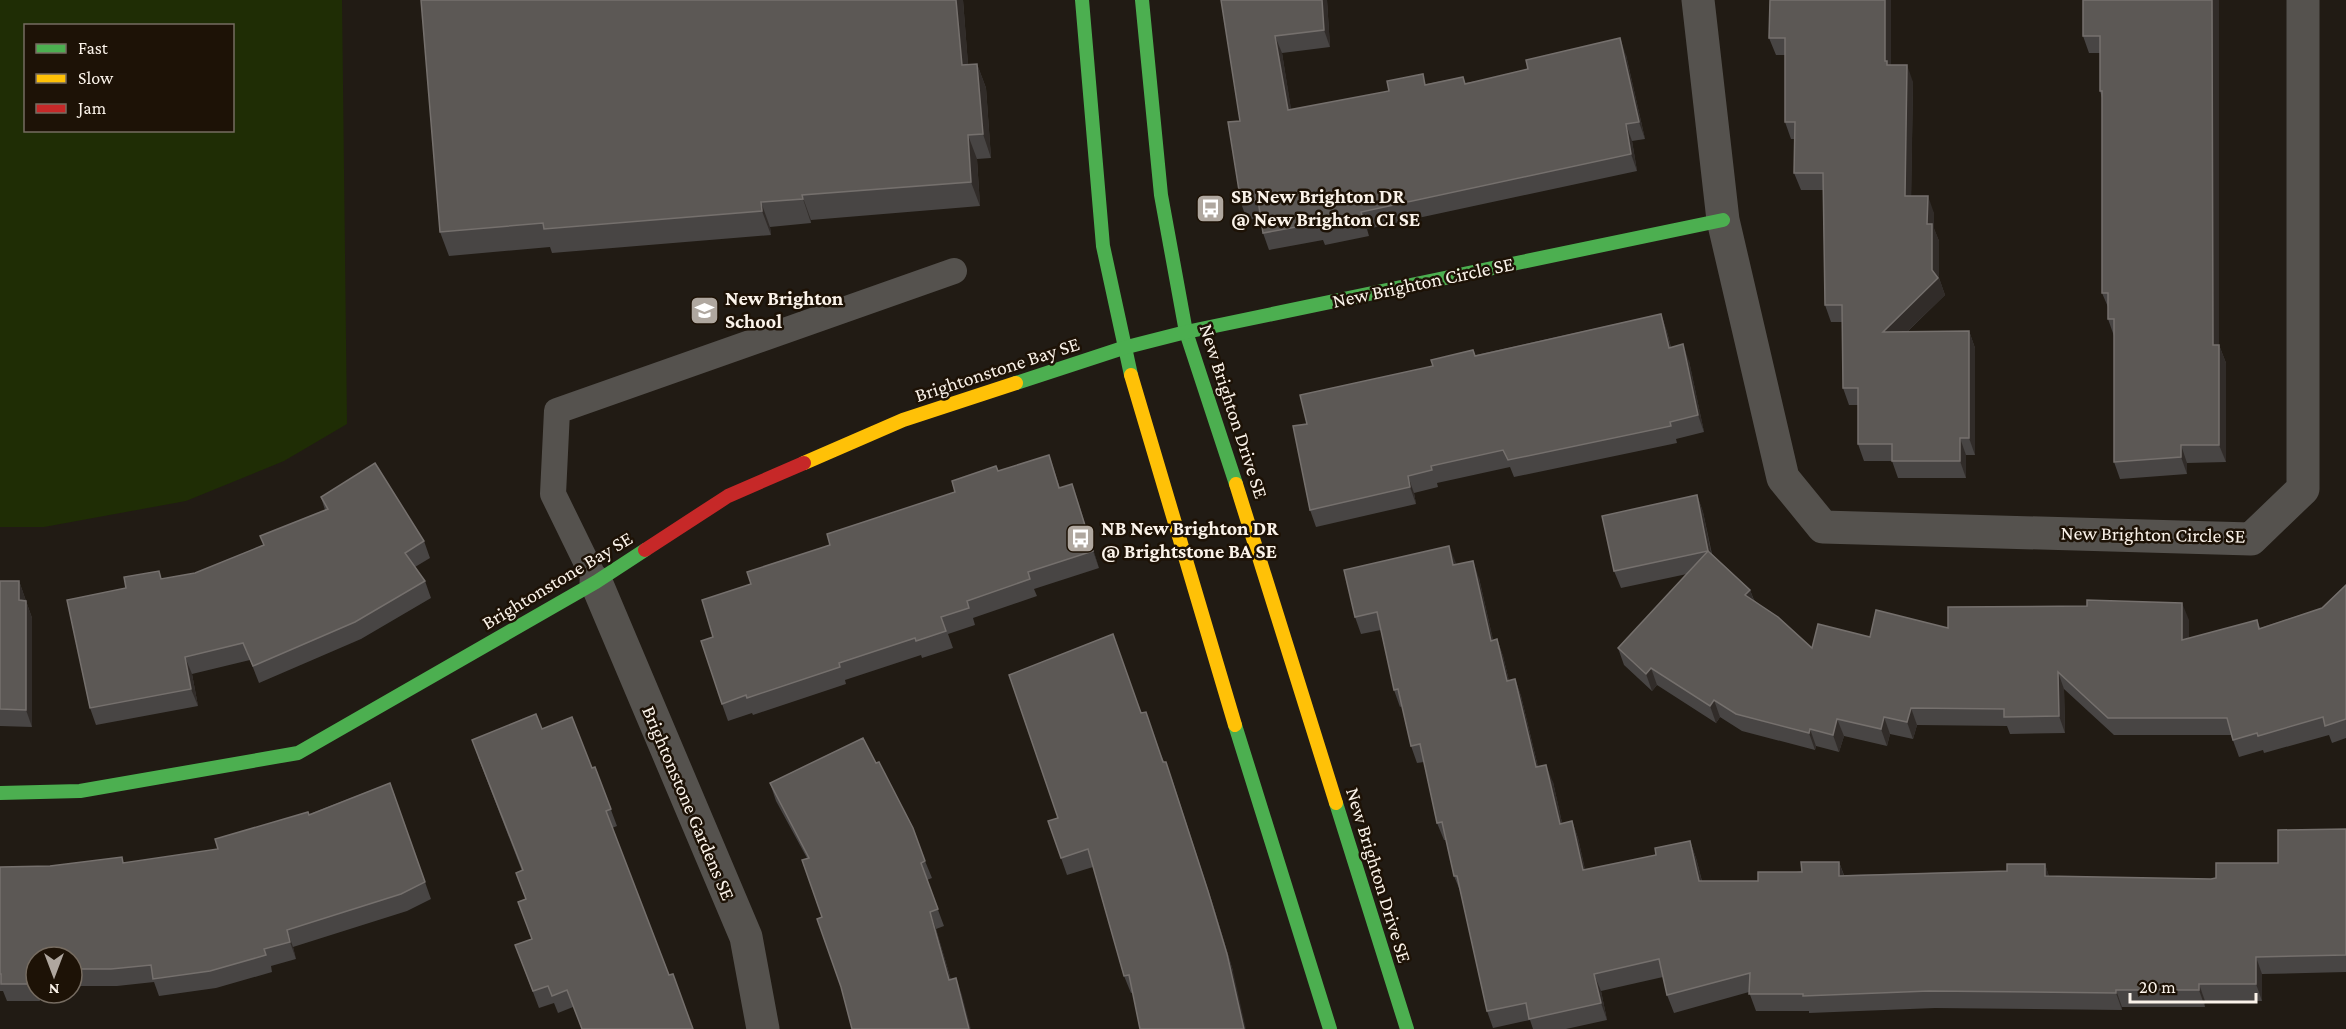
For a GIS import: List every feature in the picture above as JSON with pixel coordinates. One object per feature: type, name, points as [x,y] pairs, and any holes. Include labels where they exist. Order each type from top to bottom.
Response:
[{"type":"street","points":[[1082,0],[1103,246],[1124,348],[1201,615],[1330,1029]]},
{"type":"street","name":"New Brighton Drive SE","points":[[1142,0],[1161,195],[1186,332],[1247,516],[1407,1029]]},
{"type":"street","name":"New Brighton Circle SE","points":[[1698,0],[1723,220],[1783,478],[1823,527],[2251,538],[2303,489],[2303,0]]},
{"type":"street","name":"New Brighton Circle SE","points":[[1124,348],[1186,332],[1723,220]]},
{"type":"street","name":"Brightonstone Bay SE","points":[[0,793],[80,791],[298,753],[596,582],[728,496],[903,420],[1124,348]]},
{"type":"street","name":"Brightonstone Gardens SE","points":[[596,582],[746,937],[763,1029]]},
{"type":"lane","points":[[596,582],[553,494],[557,411],[954,271]]},
{"type":"green space","points":[[0,0],[342,0],[347,424],[284,461],[186,501],[44,527],[0,527]]},
{"type":"building","points":[[421,0],[956,0],[962,65],[977,64],[983,134],[968,135],[971,182],[802,195],[803,199],[761,202],[762,211],[544,229],[543,223],[440,232]]},
{"type":"building","points":[[1221,0],[1322,0],[1324,30],[1275,36],[1288,110],[1389,91],[1387,81],[1423,74],[1425,85],[1463,77],[1465,84],[1528,69],[1526,60],[1620,38],[1639,122],[1626,124],[1631,154],[1361,212],[1363,219],[1319,228],[1318,223],[1263,233],[1258,200],[1241,203],[1228,122],[1240,121]]},
{"type":"building","points":[[1770,0],[1885,0],[1885,61],[1887,65],[1907,65],[1905,196],[1928,196],[1927,224],[1932,224],[1932,270],[1938,278],[1883,332],[1969,331],[1969,438],[1960,438],[1960,461],[1892,461],[1892,444],[1858,444],[1858,388],[1843,388],[1842,305],[1825,305],[1823,173],[1794,173],[1795,122],[1785,122],[1785,38],[1769,38]]},
{"type":"building","points":[[2083,0],[2212,0],[2213,345],[2219,345],[2219,445],[2181,445],[2181,457],[2114,462],[2114,319],[2108,319],[2108,293],[2102,293],[2100,36],[2083,36]]},
{"type":"building","points":[[1661,314],[1669,348],[1683,344],[1698,415],[1670,422],[1671,426],[1508,460],[1503,450],[1431,466],[1432,470],[1408,476],[1410,487],[1310,510],[1293,426],[1307,424],[1300,395],[1433,366],[1431,360],[1473,350],[1475,356]]},
{"type":"building","points":[[1049,455],[1059,488],[1072,484],[1093,551],[1028,572],[1030,579],[967,601],[969,608],[941,617],[946,631],[916,641],[915,638],[839,663],[840,667],[722,704],[701,641],[713,637],[702,600],[751,584],[747,572],[830,545],[827,534],[955,492],[952,481],[996,466],[998,471]]},
{"type":"building","points":[[375,463],[424,541],[405,553],[425,581],[355,622],[253,666],[243,643],[185,657],[191,689],[90,708],[67,600],[126,588],[124,577],[159,571],[161,579],[195,573],[264,545],[260,536],[328,509],[321,497]]},
{"type":"building","points":[[1697,495],[1708,551],[1614,571],[1602,516]]},
{"type":"building","points":[[1449,546],[1453,565],[1473,561],[1491,641],[1497,639],[1507,681],[1515,679],[1536,767],[1546,765],[1560,824],[1572,821],[1583,870],[1656,855],[1655,848],[1690,841],[1699,881],[1758,881],[1758,872],[1802,872],[1801,862],[1839,862],[1839,876],[2007,871],[2007,864],[2045,864],[2045,876],[2211,879],[2216,878],[2216,863],[2278,863],[2278,830],[2346,829],[2346,955],[2256,957],[2256,984],[2199,984],[2199,990],[2116,990],[2116,993],[1929,991],[1803,996],[1803,994],[1749,994],[1750,973],[1667,995],[1659,959],[1594,974],[1601,1003],[1529,1019],[1526,1003],[1487,1011],[1457,876],[1454,876],[1442,822],[1437,823],[1420,744],[1411,746],[1398,689],[1394,690],[1377,612],[1355,617],[1344,570]]},
{"type":"building","points":[[1708,551],[1750,590],[1745,595],[1778,617],[1812,648],[1818,624],[1870,637],[1876,610],[1948,628],[1948,607],[2087,606],[2087,600],[2182,603],[2182,640],[2257,620],[2259,629],[2322,608],[2346,585],[2346,719],[2325,726],[2323,717],[2258,736],[2257,733],[2233,740],[2227,718],[2108,718],[2058,672],[2059,716],[2004,717],[2004,709],[1911,708],[1907,722],[1884,717],[1881,729],[1837,719],[1833,735],[1810,729],[1809,733],[1736,714],[1714,700],[1710,706],[1651,668],[1646,674],[1618,648]]},
{"type":"building","points":[[0,581],[19,581],[19,600],[26,601],[26,710],[0,709]]},
{"type":"building","points":[[1113,634],[1141,713],[1146,712],[1163,762],[1166,762],[1227,954],[1244,1029],[1140,1029],[1129,975],[1124,976],[1088,849],[1061,858],[1048,821],[1058,818],[1009,675]]},
{"type":"building","points":[[536,714],[542,729],[572,717],[592,768],[595,767],[611,809],[606,811],[669,975],[673,974],[693,1029],[582,1029],[567,990],[552,996],[548,986],[533,991],[515,945],[532,939],[518,902],[526,899],[516,873],[523,870],[472,740]]},
{"type":"building","points":[[863,738],[876,763],[879,762],[913,828],[925,861],[921,863],[938,909],[930,912],[949,980],[956,978],[969,1029],[852,1029],[841,987],[817,919],[822,917],[802,860],[809,858],[770,783]]},
{"type":"building","points":[[390,783],[425,882],[401,894],[287,930],[290,942],[264,949],[266,955],[210,971],[153,979],[151,965],[84,969],[84,945],[24,945],[24,984],[1,984],[0,867],[50,866],[122,857],[123,863],[218,849],[215,839],[308,812],[309,815]]},
{"type":"traffic: fast","points":[[1082,0],[1103,246],[1131,375]]},
{"type":"traffic: fast","points":[[1142,0],[1161,195],[1186,332],[1236,484]]},
{"type":"traffic: fast","points":[[1016,383],[1123,348],[1186,332],[1723,220]]},
{"type":"traffic: fast","points":[[0,793],[80,791],[298,753],[596,582],[645,550]]},
{"type":"traffic: fast","points":[[1235,725],[1330,1029]]},
{"type":"traffic: fast","points":[[1336,803],[1407,1029]]},
{"type":"traffic: slow","points":[[1131,375],[1235,725]]},
{"type":"traffic: slow","points":[[804,463],[903,420],[1016,383]]},
{"type":"traffic: slow","points":[[1236,484],[1336,803]]},
{"type":"traffic: jam","points":[[645,550],[728,496],[804,463]]},
{"type":"place","name":"SB New Brighton DR @ New Brighton CI SE","points":[[1210,208]]},
{"type":"place","name":"New Brighton School","points":[[704,310]]},
{"type":"place","name":"NB New Brighton DR @ Brightstone BA SE","points":[[1080,539]]}]
